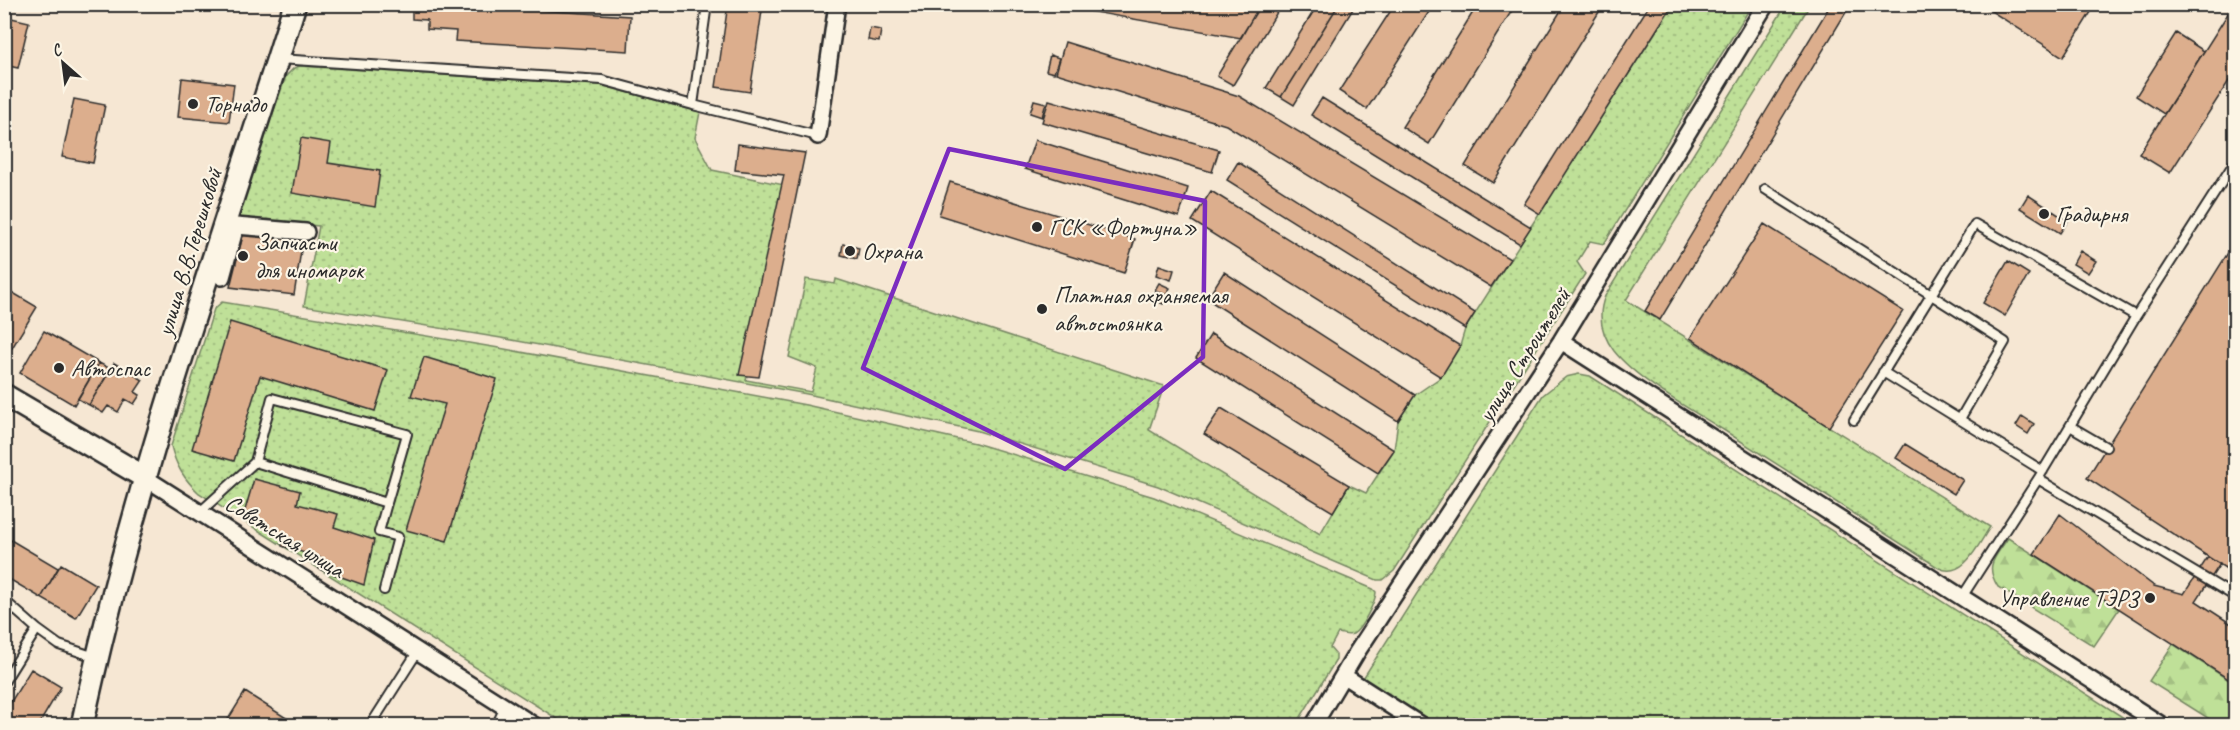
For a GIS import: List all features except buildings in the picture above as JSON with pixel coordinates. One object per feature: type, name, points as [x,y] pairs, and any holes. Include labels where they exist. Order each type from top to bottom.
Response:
[{"type":"street","name":"улица В.В.Терешковой","points":[[82,726],[97,658],[144,477],[230,225],[294,4]]},
{"type":"street","points":[[818,136],[837,4]]},
{"type":"street","name":"улица Строителей","points":[[1312,726],[1363,642],[1561,341],[1766,4]]},
{"type":"street","points":[[222,277],[230,225],[306,232]]},
{"type":"street","points":[[1561,341],[2163,726]]},
{"type":"street","name":"Советская улица","points":[[4,395],[144,477],[535,726]]},
{"type":"street","points":[[1344,676],[1422,726]]},
{"type":"lane","points":[[693,105],[707,4]]},
{"type":"lane","points":[[277,59],[602,80],[818,136]]},
{"type":"lane","points":[[1962,597],[2043,471],[2136,316],[2232,171],[2235,160]]},
{"type":"lane","points":[[1765,189],[2005,342],[1960,419]]},
{"type":"lane","points":[[1854,420],[1975,224],[2136,316]]},
{"type":"lane","points":[[1883,372],[2043,471]]},
{"type":"lane","points":[[200,512],[255,462],[272,398],[407,434],[379,532],[398,537],[384,590]]},
{"type":"lane","points":[[2070,426],[2106,447]]},
{"type":"lane","points":[[255,462],[387,502]]},
{"type":"lane","points":[[2038,479],[2235,597]]},
{"type":"lane","points":[[4,600],[59,645],[97,658]]},
{"type":"lane","points":[[4,682],[37,629]]},
{"type":"lane","points":[[369,726],[419,650]]},
{"type":"lane","points":[[496,726],[505,707]]},
{"type":"highlighted area","points":[[949,149],[1205,201],[1203,357],[1065,469],[863,368]]},
{"type":"green space","points":[[1673,5],[1752,5],[1604,244],[1590,241],[1577,262],[1585,274],[1394,571],[1383,580],[1377,580],[1158,486],[978,431],[807,394],[501,338],[304,306],[319,226],[236,219],[286,76],[294,68],[300,66],[600,85],[700,112],[695,138],[712,170],[789,186],[746,380],[811,392],[817,368],[789,357],[806,279],[835,284],[836,279],[1164,386],[1149,430],[1320,534],[1349,485],[1366,493],[1394,450],[1398,421],[1415,395],[1441,377],[1460,346],[1465,329]]},
{"type":"green space","points":[[1786,5],[1810,5],[1626,300],[1990,527],[1970,558],[1956,569],[1939,568],[1666,394],[1624,362],[1610,345],[1604,332],[1601,311],[1605,296]]},
{"type":"green space","points":[[222,302],[499,348],[806,405],[975,443],[1154,497],[1373,589],[1376,592],[1374,602],[1368,615],[1353,634],[1338,633],[1330,648],[1336,655],[1336,660],[1296,725],[567,725],[199,493],[189,483],[175,460],[171,446],[214,309]]},
{"type":"green space","points":[[1579,374],[1590,376],[2135,725],[1435,725],[1362,680],[1543,395],[1566,377]]},
{"type":"green space","points":[[2008,538],[2119,609],[2094,646],[1998,587],[1992,573],[1993,562]]},
{"type":"green space","points":[[2173,644],[2235,684],[2235,725],[2219,725],[2149,681]]},
{"type":"place","name":"Торнадо","points":[[193,104]]},
{"type":"place","name":"Градирня","points":[[2044,214]]},
{"type":"place","name":"ГСК «Фортуна»","points":[[1037,227]]},
{"type":"place","name":"Охрана","points":[[850,251]]},
{"type":"place","name":"Запчасти для иномарок","points":[[243,256]]},
{"type":"place","name":"Платная охраняемая автостоянка","points":[[1042,309]]},
{"type":"place","name":"Автоспас","points":[[59,368]]},
{"type":"place","name":"Управление ТЭРЗ","points":[[2150,598]]}]
